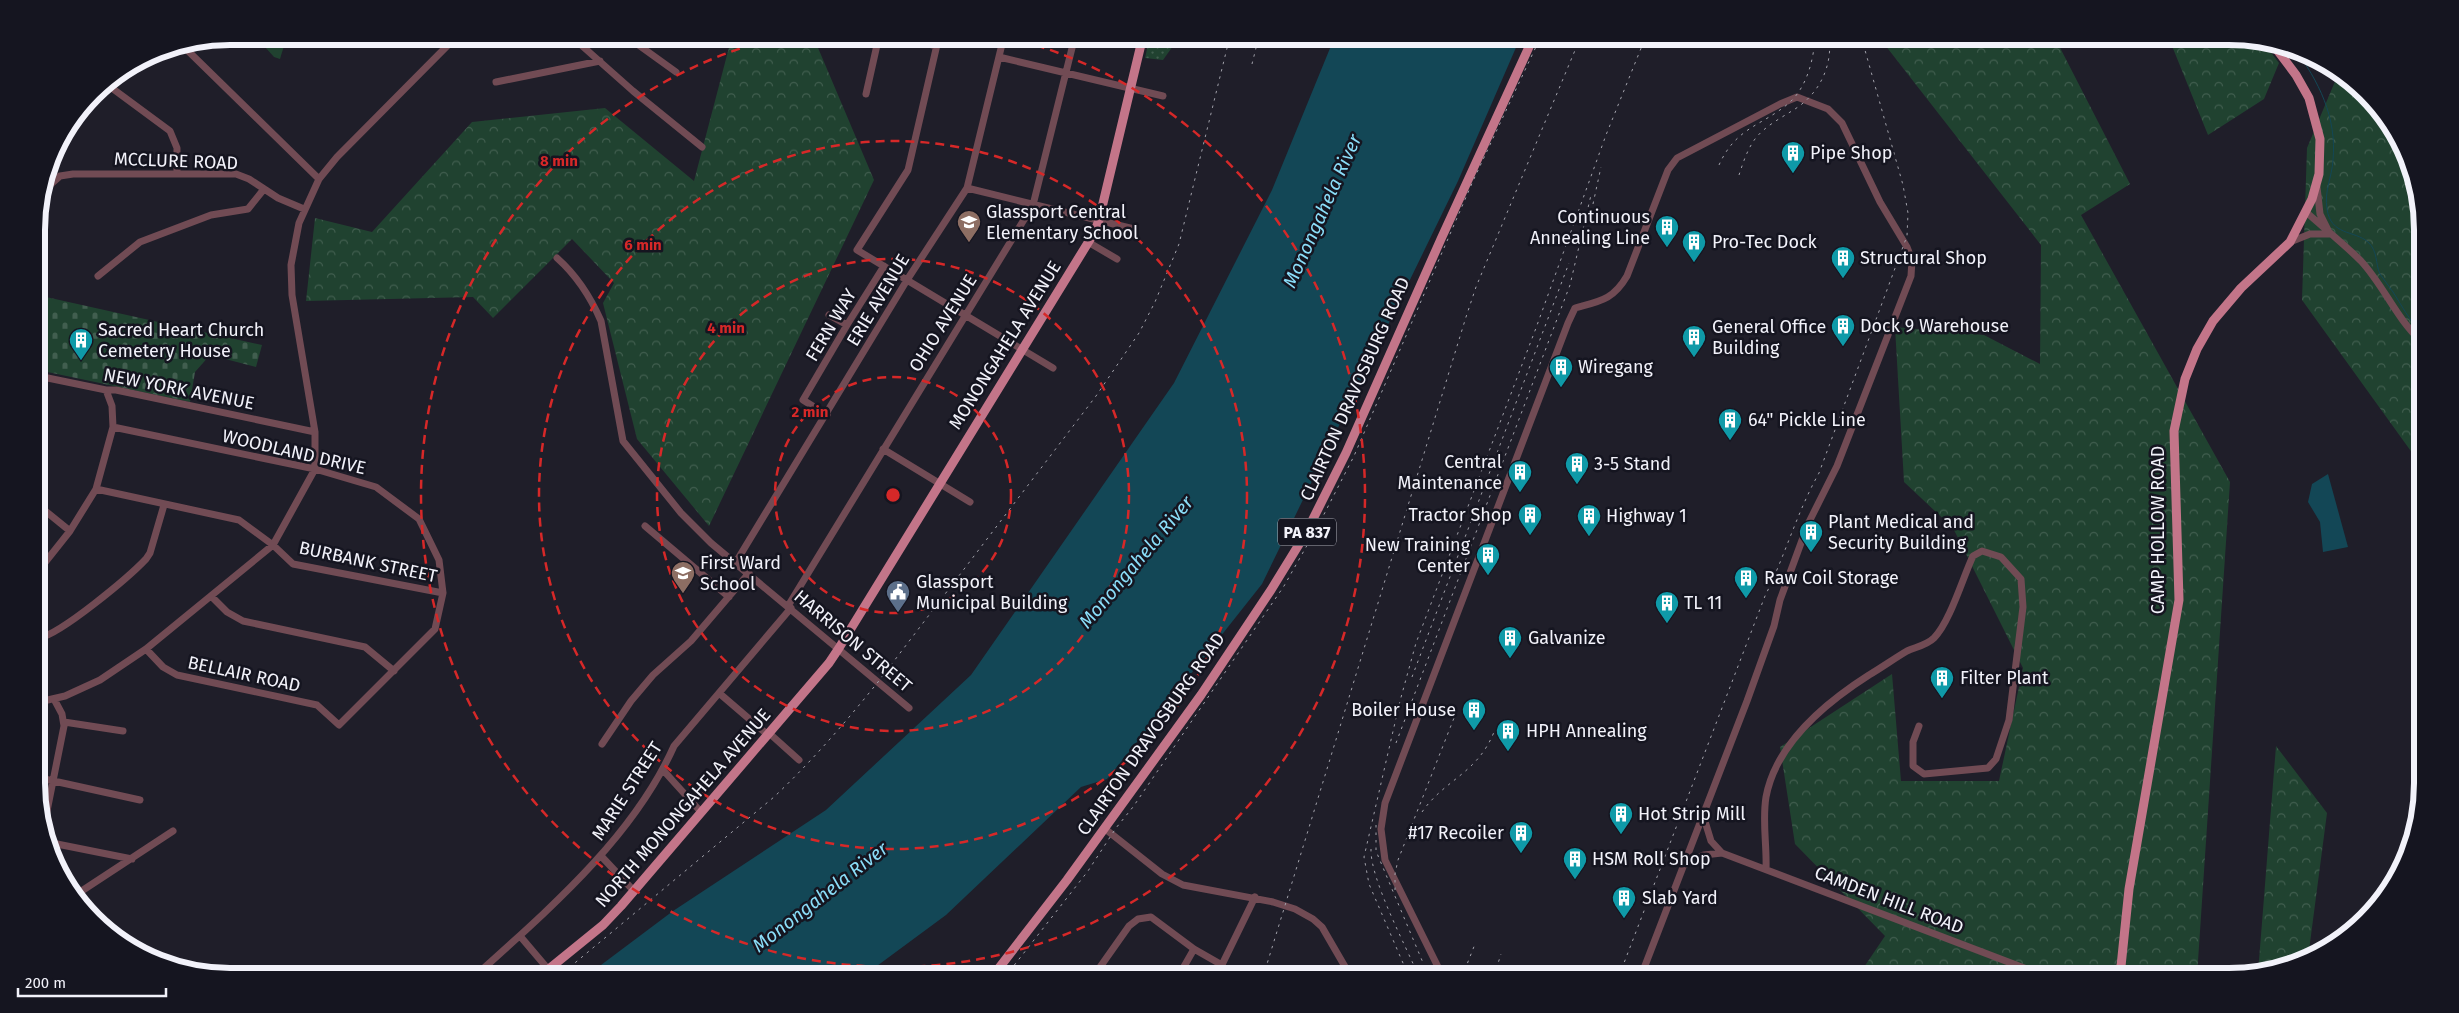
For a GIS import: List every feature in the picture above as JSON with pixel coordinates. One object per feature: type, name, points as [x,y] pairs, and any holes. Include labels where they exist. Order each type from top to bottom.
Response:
[{"type":"main road","name":"MONONGAHELA AVENUE","points":[[839,648],[1088,242],[1099,220],[1141,45]]},
{"type":"main road","name":"CLAIRTON DRAVOSBURG ROAD","points":[[999,968],[1104,828],[1236,643],[1306,533],[1346,453],[1530,45]]},
{"type":"main road","name":"CAMP HOLLOW ROAD","points":[[2120,968],[2129,889],[2178,600],[2174,431],[2185,379],[2197,349],[2213,321],[2241,288],[2290,242],[2306,212],[2316,185],[2321,159],[2317,120],[2309,98],[2296,75],[2278,51]]},
{"type":"main road","name":"NORTH MONONGAHELA AVENUE","points":[[549,968],[603,925],[634,891],[769,734],[839,648]]},
{"type":"street","points":[[45,701],[100,680],[146,649],[273,545],[315,469],[315,432],[294,309],[291,280],[294,242],[304,209],[319,179],[374,118],[448,45]]},
{"type":"street","points":[[582,45],[633,91],[702,147]]},
{"type":"street","points":[[638,45],[676,72]]},
{"type":"street","points":[[866,94],[878,45]]},
{"type":"street","points":[[933,45],[937,46],[908,170],[857,250],[1053,368]]},
{"type":"street","name":"ERIE AVENUE","points":[[736,562],[827,415],[907,280],[966,188],[1002,45]]},
{"type":"street","name":"OHIO AVENUE","points":[[790,607],[883,449],[1033,204],[1073,45]]},
{"type":"street","points":[[187,50],[319,179]]},
{"type":"street","points":[[1000,57],[1163,96]]},
{"type":"street","points":[[496,82],[600,60]]},
{"type":"street","points":[[112,87],[170,131],[177,148],[177,174]]},
{"type":"street","points":[[1439,968],[1385,860],[1381,829],[1385,803],[1568,323],[1575,308],[1618,292],[1627,276],[1668,170],[1677,158],[1780,104],[1798,97],[1828,109],[1842,123],[1880,202],[1907,247],[1912,260],[1910,276],[1836,466],[1808,524],[1780,600],[1771,636],[1704,818],[1644,968]]},
{"type":"street","name":"MCCLURE ROAD","points":[[51,184],[60,176],[67,174],[236,174],[249,179],[264,189],[304,209]]},
{"type":"street","points":[[2316,185],[2320,214],[2330,234]]},
{"type":"street","points":[[966,188],[1134,229]]},
{"type":"street","points":[[98,276],[140,242],[211,215],[248,209],[264,189]]},
{"type":"street","points":[[2306,212],[2360,261],[2380,286],[2401,319],[2414,333]]},
{"type":"street","points":[[2290,242],[2310,234],[2330,234]]},
{"type":"street","points":[[1088,242],[1117,259]]},
{"type":"street","name":"HARRISON STREET","points":[[556,258],[572,274],[596,309],[601,321],[622,441],[681,513],[711,543],[909,708]]},
{"type":"street","name":"FERN WAY","points":[[827,415],[803,400],[846,325],[884,266]]},
{"type":"street","points":[[829,315],[846,325]]},
{"type":"street","name":"NEW YORK AVENUE","points":[[45,377],[106,390],[116,390],[315,432]]},
{"type":"street","points":[[45,562],[70,531],[96,489],[113,427],[112,406],[106,390]]},
{"type":"street","name":"WOODLAND DRIVE","points":[[113,427],[315,469],[376,487],[419,519],[439,560],[442,594],[434,630],[339,725]]},
{"type":"street","points":[[883,449],[970,502]]},
{"type":"street","name":"BURBANK STREET","points":[[96,489],[240,520],[273,545],[293,564],[442,594]]},
{"type":"street","points":[[45,637],[72,620],[146,560],[164,505]]},
{"type":"street","points":[[45,511],[70,531]]},
{"type":"street","points":[[645,526],[729,597]]},
{"type":"street","points":[[1766,869],[1764,825],[1767,795],[1778,763],[1790,744],[1806,724],[1847,690],[1907,652],[1933,639],[1942,628],[1973,556],[1982,551],[2001,557],[2021,579],[2023,607],[2013,674],[2009,720],[1996,759],[1988,768],[1924,774],[1912,766],[1913,742],[1919,726]]},
{"type":"street","points":[[602,744],[636,695],[653,675],[691,641],[749,573]]},
{"type":"street","points":[[211,596],[227,612],[243,622],[365,647],[371,650],[394,671]]},
{"type":"street","name":"MARIE STREET","points":[[484,968],[602,857],[663,770],[674,746],[790,607]]},
{"type":"street","name":"BELLAIR ROAD","points":[[146,649],[163,667],[177,675],[317,705],[339,725]]},
{"type":"street","points":[[719,694],[799,760]]},
{"type":"street","points":[[47,809],[64,722],[54,699]]},
{"type":"street","points":[[64,722],[123,731]]},
{"type":"street","points":[[663,770],[701,812]]},
{"type":"street","points":[[45,779],[140,800]]},
{"type":"street","points":[[1704,818],[1712,841],[1722,853]]},
{"type":"street","points":[[1104,828],[1162,874],[1183,885],[1255,898],[1295,909],[1313,919],[1322,928],[1346,968]]},
{"type":"street","points":[[80,892],[173,831]]},
{"type":"street","points":[[55,844],[132,859]]},
{"type":"street","points":[[1686,864],[1704,856],[1722,853]]},
{"type":"street","name":"CAMDEN HILL ROAD","points":[[1722,853],[2026,968]]},
{"type":"street","points":[[602,857],[634,891]]},
{"type":"street","points":[[1220,968],[1255,898]]},
{"type":"street","points":[[1099,968],[1128,926],[1138,919],[1151,917],[1194,949],[1222,965]]},
{"type":"street","points":[[520,936],[547,968]]},
{"type":"street","points":[[1183,968],[1194,949]]},
{"type":"green space","points":[[263,45],[284,45],[280,59],[274,57]]},
{"type":"green space","points":[[730,45],[817,45],[874,180],[709,526],[637,439],[603,303],[614,283],[572,239],[493,318],[473,297],[306,301],[315,218],[372,232],[472,122],[605,108],[694,181]]},
{"type":"green space","points":[[1148,45],[1174,45],[1163,60],[1145,58]]},
{"type":"green space","points":[[1885,45],[2059,45],[2130,184],[2081,215],[2230,482],[2198,968],[1863,968],[1885,936],[1795,844],[1780,747],[1892,674],[1901,781],[1999,781],[2023,668],[1953,528],[1904,482],[1895,327],[1984,335],[2040,364],[2041,245]]},
{"type":"green space","points":[[2172,45],[2241,45],[2269,50],[2279,63],[2264,99],[2208,135]]},
{"type":"green space","points":[[2336,79],[2360,99],[2376,117],[2395,148],[2404,170],[2414,218],[2414,455],[2302,300],[2307,148]]},
{"type":"green space","points":[[45,297],[262,345],[256,367],[210,355],[195,372],[190,402],[45,371]]},
{"type":"green space","points":[[2276,746],[2327,813],[2309,950],[2277,962],[2259,965]]},
{"type":"water","name":"Monongahela River","points":[[1331,45],[1517,45],[1458,181],[1262,584],[1107,779],[1081,787],[946,915],[874,968],[597,968],[673,911],[826,810],[971,675],[1174,383],[1272,190]]},
{"type":"water","points":[[2328,474],[2348,547],[2323,552],[2320,522],[2308,502],[2312,484]]},
{"type":"waterway","points":[[2302,60],[2318,87],[2329,115],[2332,129],[2333,160],[2326,202],[2329,218],[2338,228],[2368,242],[2375,253],[2380,274],[2414,323]]},
{"type":"railway","points":[[569,968],[774,797],[815,756],[878,682],[1096,396],[1139,333],[1155,302],[1179,244],[1228,45]]},
{"type":"railway","points":[[1252,64],[1257,45]]},
{"type":"railway","points":[[1012,968],[1088,871],[1284,586],[1354,456],[1473,181],[1537,45]]},
{"type":"railway","points":[[1266,968],[1476,287],[1577,45]]},
{"type":"railway","points":[[1405,968],[1369,884],[1364,857],[1400,701],[1416,643],[1536,328],[1606,135],[1642,45]]},
{"type":"railway","points":[[1719,165],[1733,143],[1750,128],[1779,111],[1801,89],[1808,72],[1814,45]]},
{"type":"railway","points":[[1739,175],[1747,152],[1759,134],[1804,102],[1818,87],[1827,68],[1830,45]]},
{"type":"railway","points":[[1622,968],[1765,596],[1804,503],[1819,473],[1907,236],[1908,213],[1903,185],[1864,45]]},
{"type":"railway","points":[[1593,204],[1601,167]]},
{"type":"railway","points":[[1396,743],[1570,285],[1591,195]]},
{"type":"railway","points":[[1412,677],[1569,263]]},
{"type":"railway","points":[[1395,890],[1395,874],[1398,860],[1454,718]]},
{"type":"railway","points":[[1422,812],[1441,791],[1479,758],[1494,732]]},
{"type":"railway","points":[[1376,825],[1376,851],[1425,968]]},
{"type":"railway","points":[[1371,849],[1372,862],[1382,895],[1415,968]]},
{"type":"railway","points":[[1466,968],[1475,944]]},
{"type":"railway","points":[[1497,968],[1501,954]]},
{"type":"place","name":"Pipe Shop","points":[[1793,174]]},
{"type":"place","name":"Glassport Central Elementary School","points":[[969,243]]},
{"type":"place","name":"Continuous Annealing Line","points":[[1667,248]]},
{"type":"place","name":"Pro-Tec Dock","points":[[1694,263]]},
{"type":"place","name":"Structural Shop","points":[[1843,279]]},
{"type":"place","name":"Dock 9 Warehouse","points":[[1843,347]]},
{"type":"place","name":"General Office Building","points":[[1694,358]]},
{"type":"place","name":"Sacred Heart Church Cemetery House","points":[[81,361]]},
{"type":"place","name":"Wiregang","points":[[1561,388]]},
{"type":"place","name":"64\" Pickle Line","points":[[1730,441]]},
{"type":"place","name":"3-5 Stand","points":[[1577,485]]},
{"type":"place","name":"Central Maintenance","points":[[1520,493]]},
{"type":"place","name":"Tractor Shop","points":[[1530,536]]},
{"type":"place","name":"Highway 1","points":[[1589,537]]},
{"type":"place","name":"Plant Medical and Security Building","points":[[1811,553]]},
{"type":"place","name":"New Training Center","points":[[1488,576]]},
{"type":"place","name":"First Ward School","points":[[683,594]]},
{"type":"place","name":"Raw Coil Storage","points":[[1746,599]]},
{"type":"place","name":"Glassport Municipal Building","points":[[898,613]]},
{"type":"place","name":"TL 11","points":[[1667,624]]},
{"type":"place","name":"Galvanize","points":[[1510,659]]},
{"type":"place","name":"Filter Plant","points":[[1942,699]]},
{"type":"place","name":"Boiler House","points":[[1474,731]]},
{"type":"place","name":"HPH Annealing","points":[[1508,752]]},
{"type":"place","name":"Hot Strip Mill","points":[[1621,835]]},
{"type":"place","name":"#17 Recoiler","points":[[1521,854]]},
{"type":"place","name":"HSM Roll Shop","points":[[1575,880]]},
{"type":"place","name":"Slab Yard","points":[[1624,919]]}]
